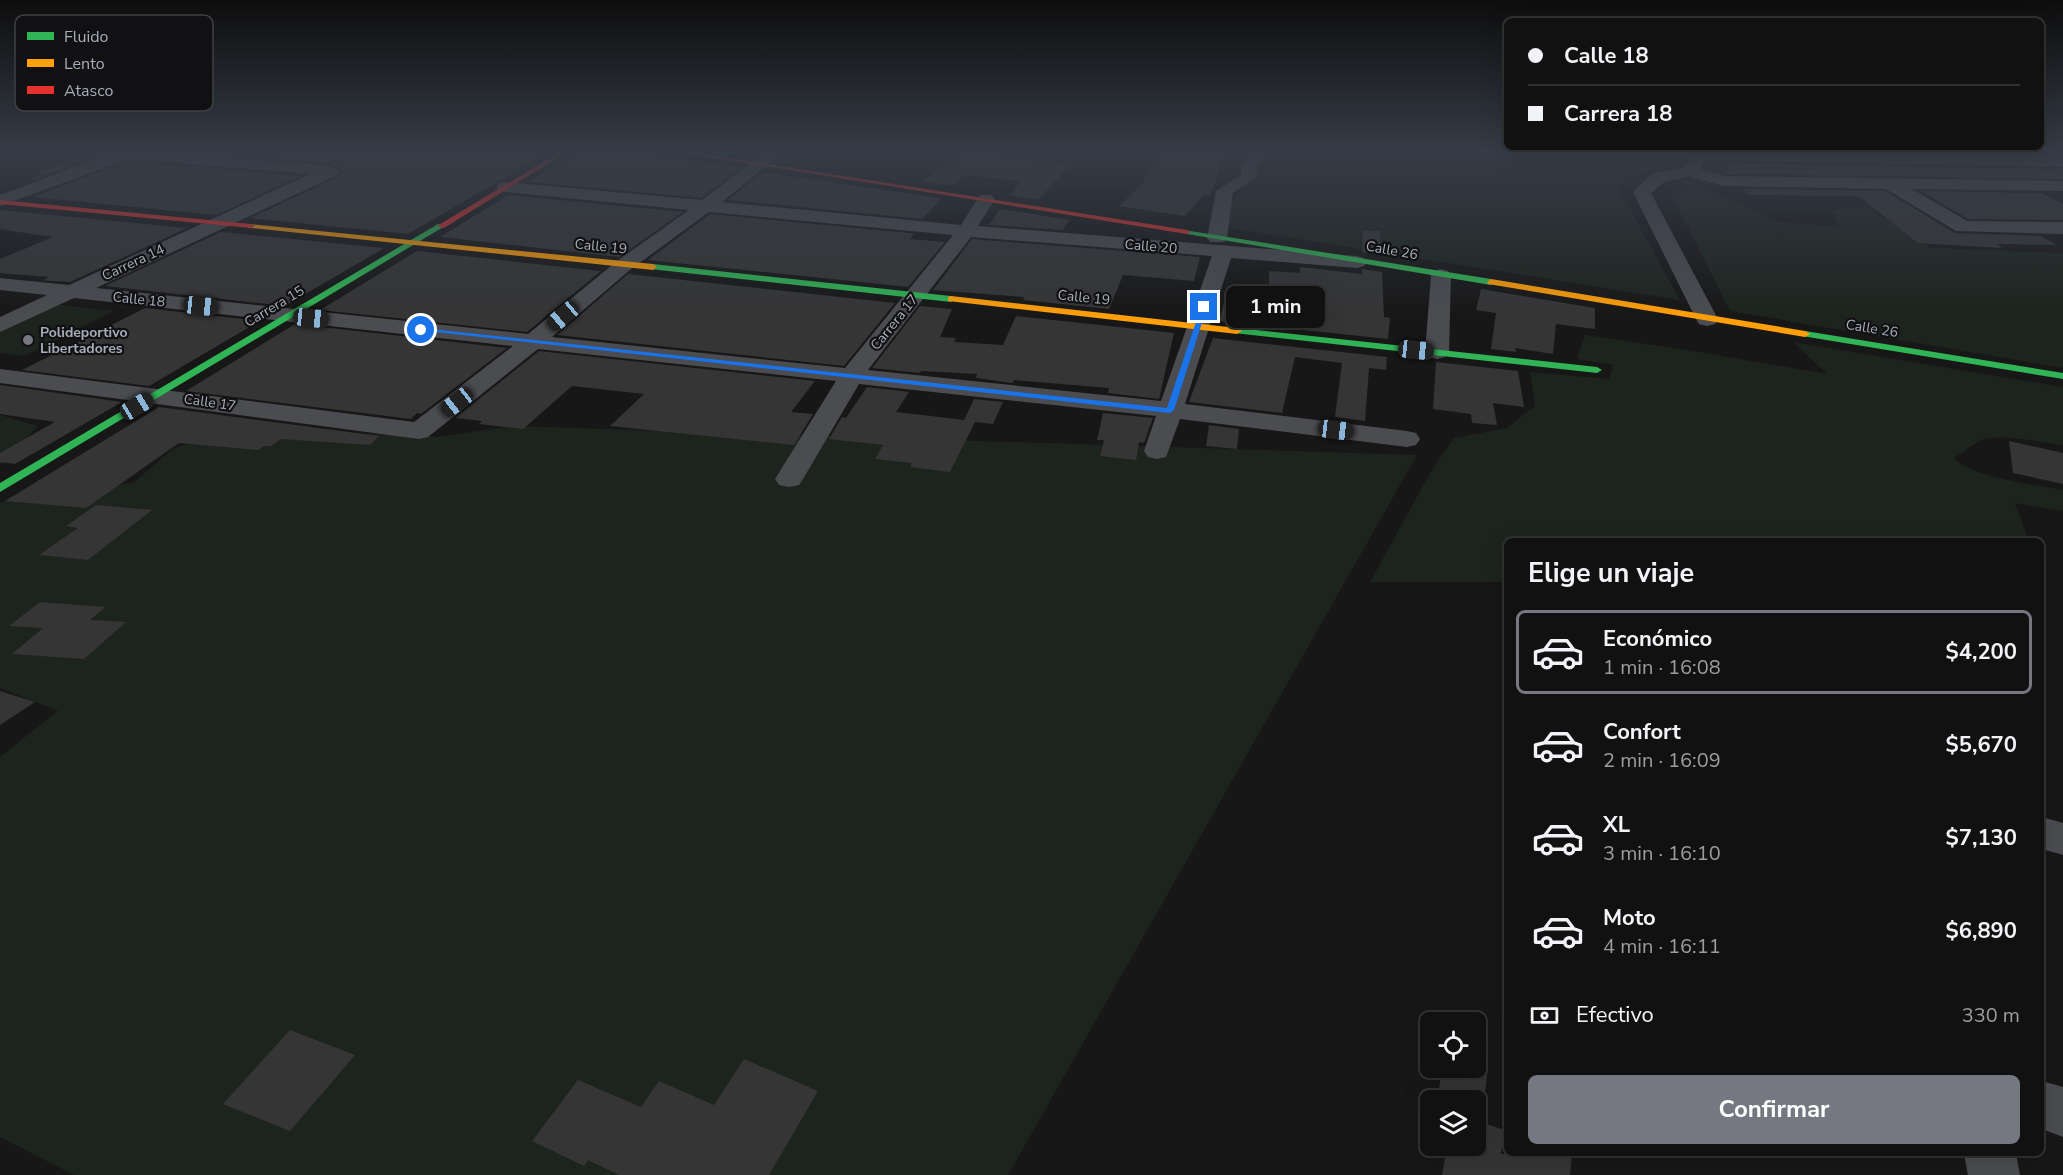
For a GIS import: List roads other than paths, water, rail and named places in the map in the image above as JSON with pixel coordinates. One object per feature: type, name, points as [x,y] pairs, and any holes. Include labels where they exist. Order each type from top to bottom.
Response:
[{"type":"street","name":"Calle 19","points":[[50,207],[916,295],[1597,370]]},
{"type":"street","name":"Carrera 14","points":[[0,325],[253,207]]},
{"type":"street","name":"Carrera 15","points":[[0,488],[472,207]]},
{"type":"street","points":[[532,342],[624,265],[705,207]]},
{"type":"street","name":"Calle 20","points":[[715,207],[966,231],[1220,245],[1367,263]]},
{"type":"street","name":"Carrera 17","points":[[789,479],[851,376],[966,231],[981,207]]},
{"type":"street","points":[[1026,207],[1220,245]]},
{"type":"street","points":[[1157,451],[1198,326],[1220,245],[1224,207]]},
{"type":"street","points":[[1650,207],[1707,319]]},
{"type":"street","points":[[1930,207],[1963,226],[2063,228]]},
{"type":"street","name":"Calle 26","points":[[1367,263],[2063,376]]},
{"type":"street","points":[[1437,352],[1441,275]]},
{"type":"street","name":"Calle 18","points":[[0,284],[1170,410],[1407,439]]},
{"type":"street","name":"Calle 17","points":[[0,376],[157,394],[419,431],[532,342]]},
{"type":"street","points":[[2044,834],[2063,839]]},
{"type":"street","points":[[2044,1106],[2063,1112]]},
{"type":"street","points":[[1990,1156],[1994,1175]]},
{"type":"place","name":"Polideportivo Libertadores","points":[[28,340]]}]
